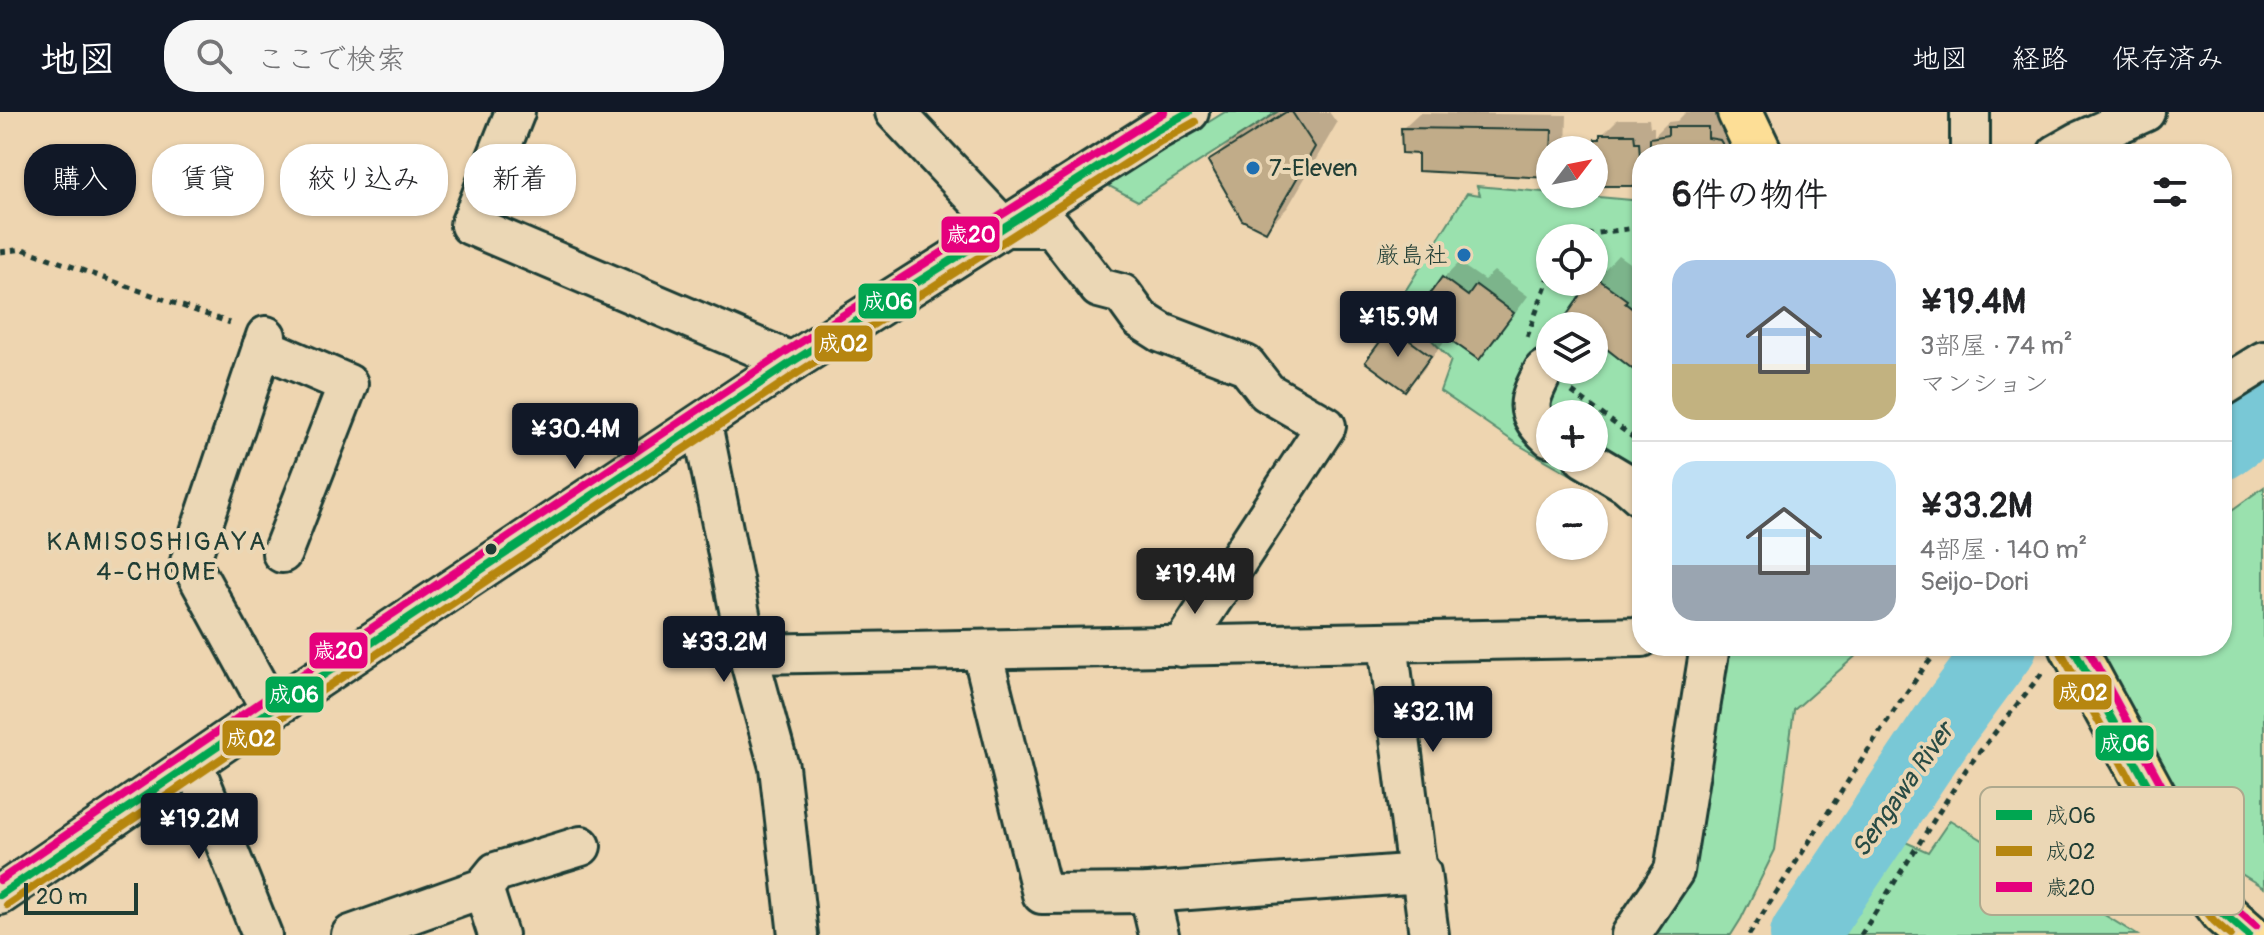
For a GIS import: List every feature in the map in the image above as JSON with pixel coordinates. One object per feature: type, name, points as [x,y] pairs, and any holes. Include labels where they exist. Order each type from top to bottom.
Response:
[{"type":"main road","points":[[1740,112],[1755,144]]},
{"type":"main road","points":[[2059,658],[2140,787]]},
{"type":"main road","points":[[2225,915],[2248,935]]},
{"type":"street","points":[[515,112],[470,225],[792,362]]},
{"type":"street","points":[[895,112],[1003,227],[1052,227],[1099,288],[1122,294],[1140,319],[1162,333],[1246,365],[1267,392],[1326,426],[1181,647]]},
{"type":"street","points":[[0,895],[792,362],[1189,112]]},
{"type":"street","points":[[1970,112],[1970,144]]},
{"type":"street","points":[[2075,144],[2145,112]]},
{"type":"street","points":[[271,710],[190,562],[264,342],[348,384],[282,553]]},
{"type":"street","points":[[1535,355],[1530,396],[1536,422]]},
{"type":"street","points":[[2232,381],[2264,361]]},
{"type":"street","points":[[702,424],[748,654],[779,767],[798,935]]},
{"type":"street","points":[[1608,472],[1632,488]]},
{"type":"street","points":[[748,654],[1632,637]]},
{"type":"street","points":[[1388,643],[1417,873]]},
{"type":"street","points":[[982,651],[1042,894],[1149,893],[1421,873],[1429,935]]},
{"type":"street","points":[[1631,935],[1674,871],[1708,656]]},
{"type":"street","points":[[194,765],[262,935]]},
{"type":"street","points":[[351,935],[483,888],[496,872],[581,846]]},
{"type":"street","points":[[483,888],[498,935]]},
{"type":"street","points":[[1149,893],[1159,935]]},
{"type":"path","points":[[1608,232],[1632,228]]},
{"type":"path","points":[[0,252],[23,249],[264,342]]},
{"type":"path","points":[[1535,355],[1546,296]]},
{"type":"path","points":[[1749,935],[1887,721],[1934,656]]},
{"type":"path","points":[[1861,935],[1967,768],[2059,658]]},
{"type":"green space","points":[[1225,112],[1277,112],[1138,201],[1107,185]]},
{"type":"green space","points":[[1477,186],[1536,191],[1536,208],[1608,208],[1608,198],[1632,200],[1632,509],[1608,496],[1608,488],[1594,488],[1566,472],[1608,472],[1608,400],[1536,400],[1536,455],[1440,391],[1451,360],[1397,304],[1467,193],[1480,195]]},
{"type":"green space","points":[[2264,487],[2264,888],[2244,876],[2244,787],[2176,787],[2103,656],[2232,656],[2232,510]]},
{"type":"green space","points":[[1722,656],[1856,656],[1794,710],[1775,850],[1731,935],[1651,935],[1680,893],[1724,693]]},
{"type":"green space","points":[[1950,820],[1980,838],[1980,915],[2104,915],[2137,935],[1827,935],[1885,833],[1928,852]]},
{"type":"building","points":[[1286,112],[1292,112],[1315,147],[1266,232],[1242,220],[1208,161]]},
{"type":"building","points":[[1668,127],[1708,127],[1708,138],[1720,140],[1722,144],[1650,144],[1650,138],[1668,135]]},
{"type":"building","points":[[1401,128],[1552,130],[1552,136],[1536,136],[1536,177],[1418,171],[1418,154],[1402,153]]},
{"type":"building","points":[[1600,134],[1634,134],[1635,142],[1639,142],[1632,144],[1632,186],[1608,186],[1608,136]]},
{"type":"building","points":[[1442,277],[1468,296],[1476,285],[1514,313],[1479,360],[1442,334],[1448,326],[1421,306]]},
{"type":"building","points":[[1608,286],[1627,300],[1625,303],[1632,308],[1632,369],[1608,350],[1608,312],[1569,312],[1580,296],[1608,296]]},
{"type":"building","points":[[1391,327],[1431,356],[1405,391],[1365,362]]},
{"type":"waterway","name":"Sengawa River","points":[[2232,439],[2264,415]]},
{"type":"waterway","name":"Sengawa River","points":[[1804,935],[1947,722],[1996,656]]},
{"type":"transit line","name":"歳20","points":[[0,880],[785,352],[1164,112]]},
{"type":"transit line","name":"成06","points":[[0,895],[792,362],[1189,112]]},
{"type":"transit line","name":"成02","points":[[7,905],[799,372],[1195,122]]},
{"type":"transit line","name":"成02","points":[[2063,656],[2134,787]]},
{"type":"transit line","name":"成06","points":[[2077,656],[2149,787]]},
{"type":"transit line","name":"歳20","points":[[2091,656],[2163,787]]},
{"type":"transit line","name":"成02","points":[[2209,915],[2230,935]]},
{"type":"transit line","name":"成06","points":[[2225,915],[2248,935]]},
{"type":"transit line","name":"歳20","points":[[2243,915],[2256,926]]},
{"type":"place","name":"7-Eleven","points":[[1253,168]]},
{"type":"place","name":"厳島社","points":[[1464,255]]},
{"type":"district","name":"KAMISOSHIGAYA 4-CHOME","points":[[157,557]]}]
